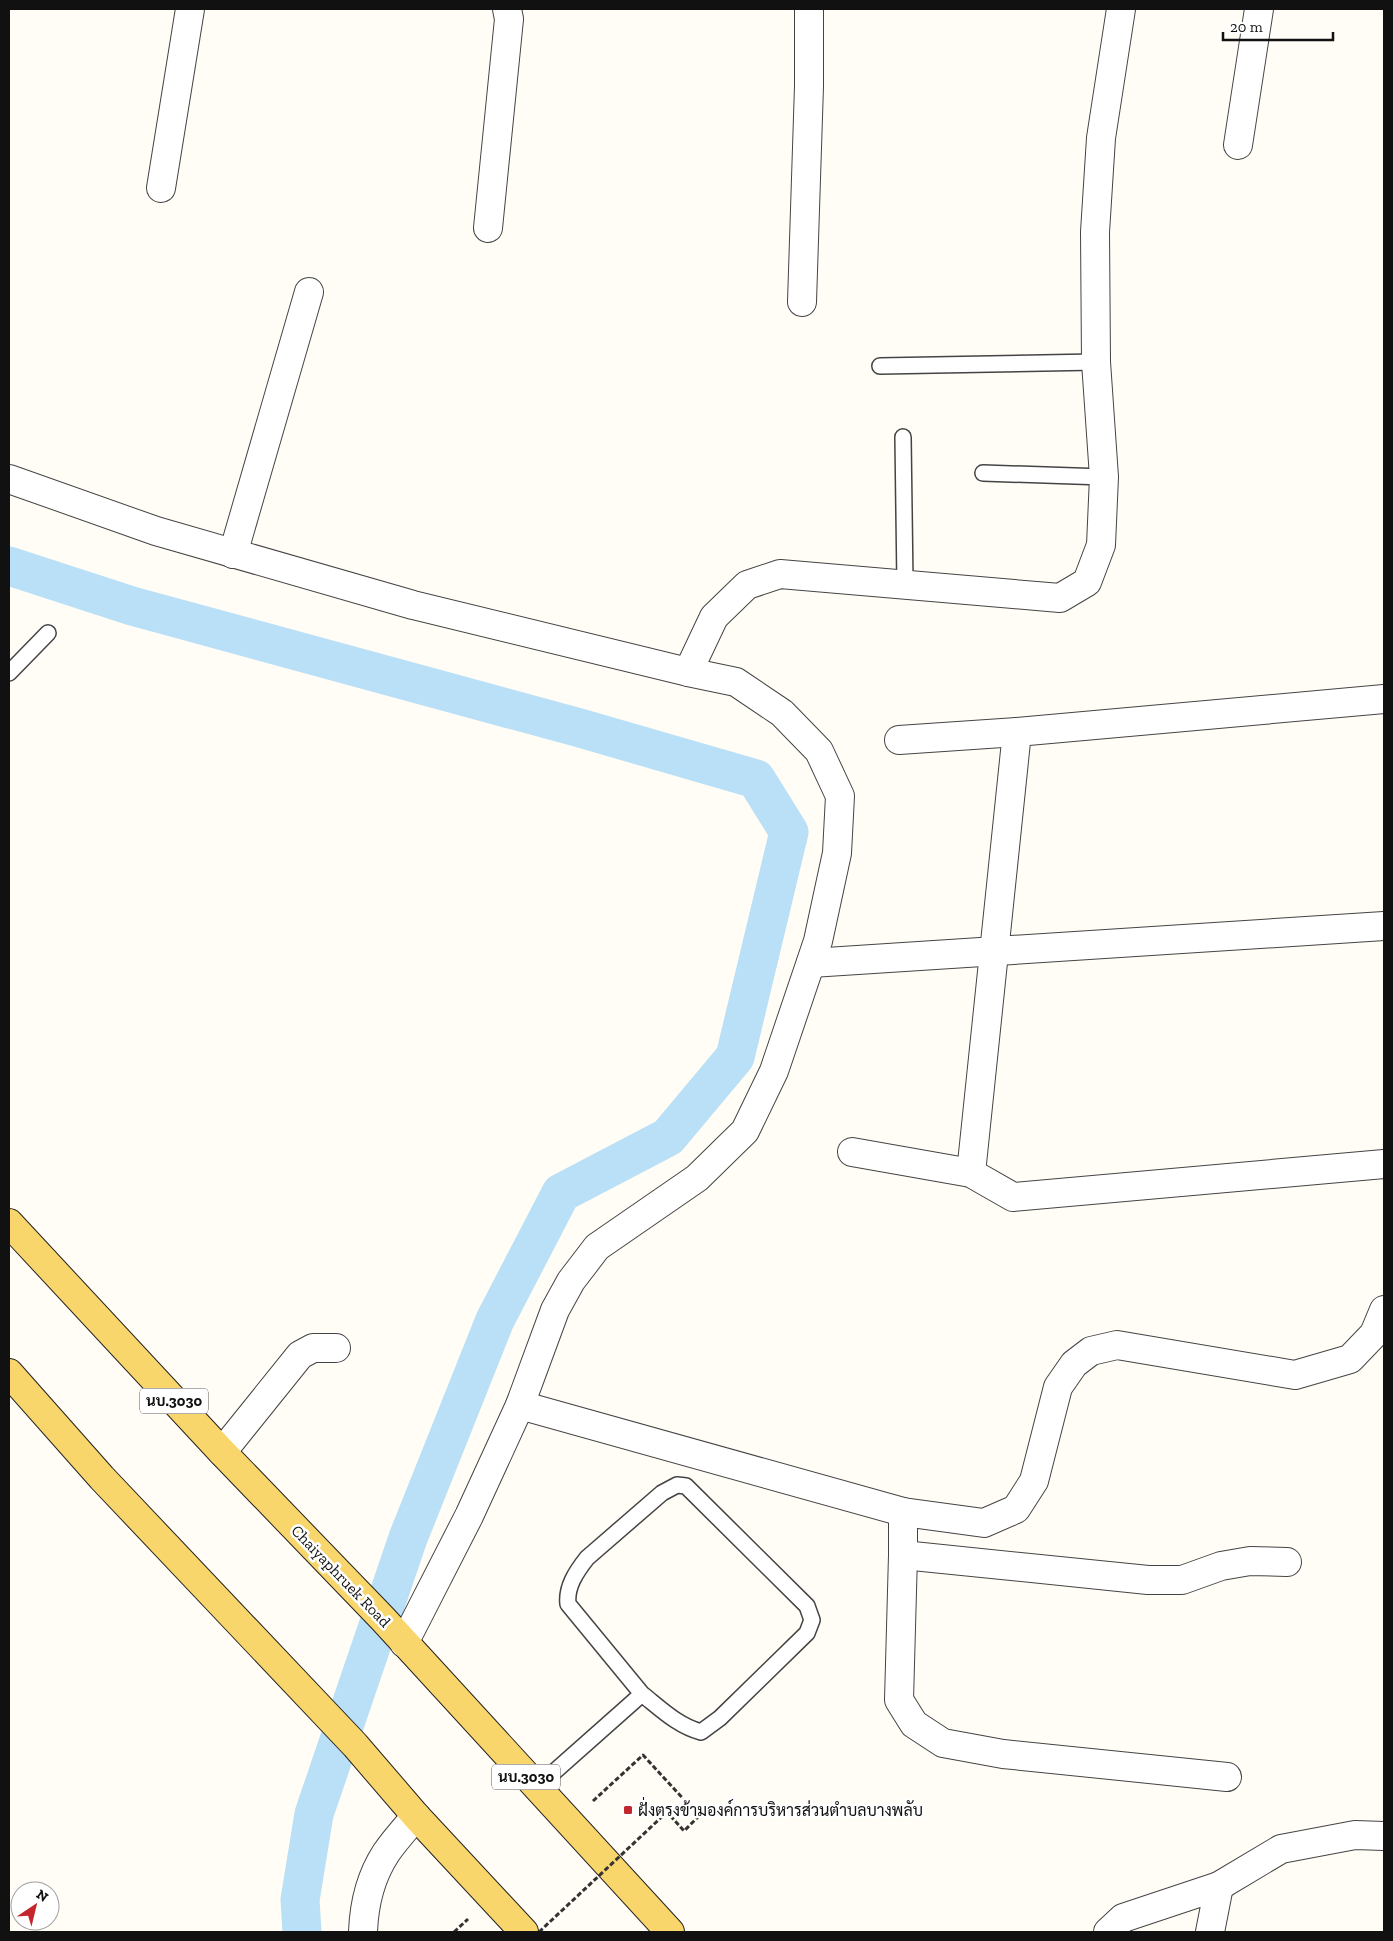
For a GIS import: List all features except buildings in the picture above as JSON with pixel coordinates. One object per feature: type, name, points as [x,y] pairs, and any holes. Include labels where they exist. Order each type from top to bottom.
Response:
[{"type":"main road","name":"Chaiyaphruek Road","points":[[9,1223],[222,1452],[384,1619],[536,1788],[670,1932]]},
{"type":"main road","points":[[9,1373],[102,1478],[355,1745],[416,1816],[524,1932]]},
{"type":"street","points":[[161,188],[190,9]]},
{"type":"street","points":[[488,228],[509,19],[507,9]]},
{"type":"street","points":[[802,302],[809,86],[809,9]]},
{"type":"street","points":[[688,672],[714,617],[747,585],[780,574],[1060,598],[1087,582],[1102,545],[1104,477],[1096,362],[1094,232],[1100,147],[1121,9]]},
{"type":"street","points":[[1238,145],[1259,9]]},
{"type":"street","points":[[234,554],[309,292]]},
{"type":"street","points":[[9,479],[156,531],[413,605],[736,682],[782,713],[819,751],[840,796],[837,852],[818,941],[774,1072],[745,1131],[697,1178],[598,1247],[571,1281],[555,1310],[520,1405],[469,1516],[404,1643]]},
{"type":"street","points":[[898,740],[1017,732],[1384,699]]},
{"type":"street","points":[[971,1173],[1017,732]]},
{"type":"street","points":[[811,963],[1384,926]]},
{"type":"street","points":[[852,1152],[971,1173],[1013,1197],[1384,1164]]},
{"type":"street","points":[[520,1405],[903,1512],[984,1523],[1016,1509],[1034,1480],[1058,1387],[1074,1364],[1092,1351],[1117,1345],[1295,1375],[1350,1359],[1374,1334],[1384,1310]]},
{"type":"street","points":[[222,1452],[300,1355],[313,1348],[336,1348]]},
{"type":"street","points":[[903,1512],[899,1700],[914,1724],[943,1743],[1003,1754],[1227,1777]]},
{"type":"street","points":[[903,1555],[1148,1580],[1182,1580],[1221,1566],[1250,1561],[1287,1562]]},
{"type":"street","points":[[363,1932],[364,1912],[373,1882],[386,1854],[416,1816]]},
{"type":"street","points":[[1108,1932],[1123,1918],[1219,1886],[1281,1849],[1355,1835],[1384,1836]]},
{"type":"street","points":[[1210,1932],[1219,1886]]},
{"type":"lane","points":[[880,366],[1096,362]]},
{"type":"lane","points":[[904,437],[905,584]]},
{"type":"lane","points":[[983,473],[1104,477]]},
{"type":"lane","points":[[9,673],[48,633]]},
{"type":"lane","points":[[678,1484],[686,1486],[807,1606],[812,1620],[807,1633],[720,1718],[701,1732],[689,1729],[675,1721],[642,1694],[568,1604],[567,1593],[578,1569],[586,1558],[662,1493],[678,1484]]},
{"type":"lane","points":[[536,1788],[642,1694]]},
{"type":"path","points":[[539,1932],[667,1812],[684,1830],[699,1816],[643,1755],[570,1823]]},
{"type":"waterway","points":[[9,566],[132,606],[580,728],[756,779],[789,832],[735,1057],[668,1137],[561,1193],[495,1320],[408,1538],[314,1814],[300,1900],[302,1932]]},
{"type":"place","name":"ฝั่งตรงข้ามองค์การบริหารส่วนตำบลบางพลับ","points":[[628,1810]]}]
